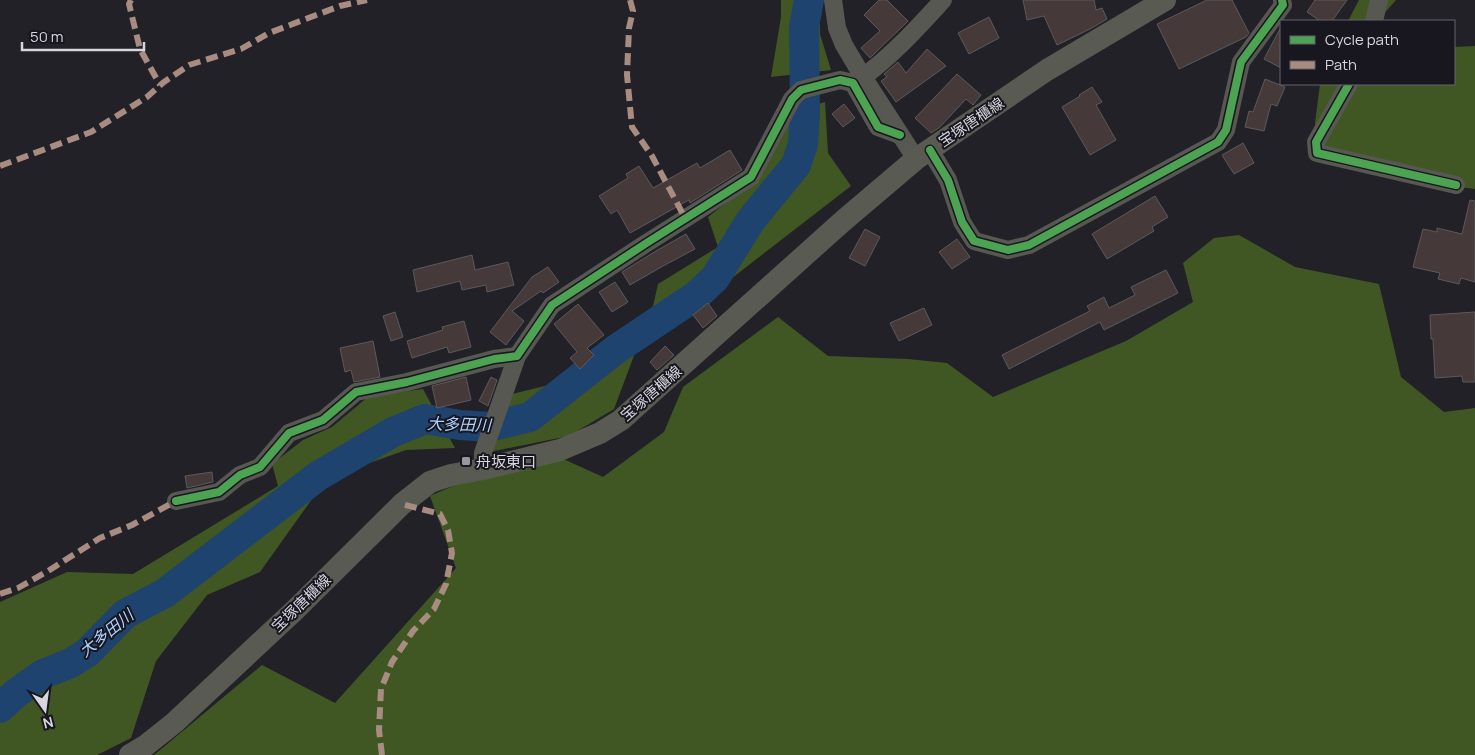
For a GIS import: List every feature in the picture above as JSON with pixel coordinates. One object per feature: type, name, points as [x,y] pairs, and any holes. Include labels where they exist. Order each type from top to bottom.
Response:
[{"type":"main road","name":"宝塚唐櫃線","points":[[130,755],[174,723],[295,610],[402,504],[430,482],[451,475],[560,450],[600,433],[621,420],[843,221],[923,154],[1047,70],[1164,0]]},
{"type":"street","points":[[832,0],[837,28],[844,45],[900,135],[923,154],[948,180],[962,222],[974,240],[1008,250],[1029,245],[1218,142],[1226,130],[1241,62],[1283,5],[1282,0]]},
{"type":"street","points":[[863,77],[912,34],[943,0]]},
{"type":"street","points":[[1374,20],[1379,0]]},
{"type":"street","points":[[483,469],[483,453],[517,356],[552,305],[644,244],[751,177],[792,99],[801,90],[840,80],[853,83],[878,127],[900,135]]},
{"type":"street","points":[[1348,85],[1316,142],[1317,153],[1456,185]]},
{"type":"street","points":[[176,500],[219,492],[240,475],[260,467],[289,433],[324,420],[356,392],[407,382],[494,359],[517,356]]},
{"type":"green space","points":[[781,0],[820,0],[820,34],[831,70],[771,77],[781,17]]},
{"type":"green space","points":[[1359,0],[1396,0],[1380,20],[1349,20]]},
{"type":"green space","points":[[1475,46],[1475,189],[1451,186],[1324,158],[1315,123],[1320,85],[1455,85],[1455,47]]},
{"type":"green space","points":[[825,102],[828,153],[851,186],[635,353],[614,409],[569,436],[484,453],[512,394],[570,382],[613,346],[622,334],[653,306],[658,284],[718,247],[708,217],[762,175],[794,111]]},
{"type":"green space","points":[[1239,235],[1295,267],[1379,284],[1401,377],[1444,412],[1475,408],[1475,755],[154,755],[262,665],[335,703],[456,568],[430,496],[492,469],[561,458],[603,477],[664,432],[683,387],[778,317],[828,356],[908,359],[947,363],[993,397],[1126,341],[1193,302],[1183,263],[1214,238]]},
{"type":"green space","points":[[423,389],[455,448],[406,450],[327,478],[260,572],[207,595],[156,661],[131,738],[97,755],[0,755],[0,602],[67,572],[133,574],[278,486],[272,464],[303,440],[332,427],[369,396]]},
{"type":"building","points":[[879,0],[887,0],[908,21],[870,58],[861,48],[880,31],[864,15]]},
{"type":"building","points":[[1023,0],[1094,0],[1096,10],[1102,8],[1107,19],[1057,45],[1044,16],[1027,20]]},
{"type":"building","points":[[1207,0],[1232,0],[1249,33],[1246,37],[1179,69],[1157,24]]},
{"type":"building","points":[[1315,0],[1347,0],[1333,20],[1319,20],[1307,12]]},
{"type":"building","points":[[989,17],[999,38],[969,54],[958,33]]},
{"type":"building","points":[[1280,29],[1280,67],[1264,59]]},
{"type":"building","points":[[927,49],[946,66],[896,102],[881,81],[887,77],[884,74],[898,62],[906,73]]},
{"type":"building","points":[[957,74],[981,95],[973,105],[966,99],[940,127],[931,133],[915,118]]},
{"type":"building","points":[[1265,79],[1285,87],[1277,106],[1271,104],[1264,131],[1245,127],[1249,111],[1253,112]]},
{"type":"building","points":[[1092,87],[1102,102],[1096,105],[1116,140],[1090,155],[1062,107]]},
{"type":"building","points":[[844,104],[855,118],[843,127],[832,114]]},
{"type":"building","points":[[1243,143],[1254,163],[1234,174],[1222,155]]},
{"type":"building","points":[[730,150],[742,170],[690,203],[689,200],[630,233],[617,210],[611,214],[599,196],[628,178],[626,174],[639,166],[653,188],[697,163],[700,168]]},
{"type":"building","points":[[1155,196],[1168,217],[1152,227],[1154,231],[1107,259],[1092,234]]},
{"type":"building","points":[[1470,200],[1475,201],[1475,282],[1461,278],[1459,284],[1438,279],[1440,273],[1413,267],[1423,229],[1437,232],[1437,228],[1462,234]]},
{"type":"building","points":[[865,229],[880,237],[865,266],[849,258]]},
{"type":"building","points":[[686,234],[695,249],[630,285],[622,272]]},
{"type":"building","points":[[957,239],[970,257],[952,269],[939,252]]},
{"type":"building","points":[[472,255],[475,270],[508,262],[514,285],[487,292],[486,285],[462,290],[460,281],[417,292],[413,270]]},
{"type":"building","points":[[548,267],[559,282],[543,293],[541,291],[512,311],[524,321],[506,345],[490,332],[532,277]]},
{"type":"building","points":[[1166,270],[1178,293],[1104,330],[1100,322],[1009,369],[1002,355],[1090,311],[1087,306],[1104,297],[1109,308],[1135,295],[1131,287]]},
{"type":"building","points":[[615,282],[628,302],[612,312],[599,292]]},
{"type":"building","points":[[708,303],[717,316],[703,328],[693,315]]},
{"type":"building","points":[[578,304],[604,335],[587,348],[594,355],[580,369],[570,358],[577,352],[554,324]]},
{"type":"building","points":[[924,308],[932,325],[899,341],[890,323]]},
{"type":"building","points":[[395,312],[403,337],[391,341],[383,316]]},
{"type":"building","points":[[1475,312],[1475,382],[1463,382],[1462,376],[1435,378],[1430,315]]},
{"type":"building","points":[[464,321],[471,347],[449,353],[447,347],[412,358],[407,341],[443,330],[442,327]]},
{"type":"building","points":[[373,341],[380,377],[354,382],[351,370],[345,372],[340,348]]},
{"type":"building","points":[[665,346],[674,355],[657,370],[650,362]]},
{"type":"building","points":[[466,377],[471,400],[437,408],[432,386]]},
{"type":"building","points":[[491,377],[497,380],[488,406],[479,401]]},
{"type":"building","points":[[212,472],[213,482],[187,488],[185,476]]},
{"type":"waterway","name":"大多田川","points":[[0,708],[15,694],[43,674],[71,663],[88,652],[125,614],[165,593],[318,476],[393,432],[425,419],[460,425],[489,427],[530,417],[615,350],[697,295],[715,278],[751,220],[796,165],[803,144],[805,113],[804,27],[809,0]]},
{"type":"marked path","points":[[131,0],[129,4],[140,49],[160,85]]},
{"type":"marked path","points":[[0,166],[91,132],[147,97],[164,82],[189,65],[241,49],[269,33],[340,6],[367,0]]},
{"type":"marked path","points":[[630,0],[633,11],[629,28],[627,75],[632,127],[652,156],[685,218]]},
{"type":"marked path","points":[[0,594],[18,588],[100,538],[132,525],[176,501]]},
{"type":"marked path","points":[[382,755],[379,730],[381,689],[392,662],[413,631],[434,609],[446,584],[452,553],[448,530],[440,514],[402,504]]},
{"type":"cycle path","points":[[930,150],[948,180],[962,222],[974,241],[1008,250],[1029,245],[1218,142],[1226,130],[1241,62],[1283,5],[1282,0]]},
{"type":"cycle path","points":[[176,501],[219,492],[240,475],[260,467],[289,433],[323,420],[356,392],[407,382],[494,359],[517,356],[552,305],[751,177],[792,99],[801,90],[840,80],[853,83],[878,127],[900,135]]},
{"type":"cycle path","points":[[1348,85],[1316,142],[1317,153],[1456,185]]},
{"type":"place","name":"舟坂東口","points":[[466,461]]}]
